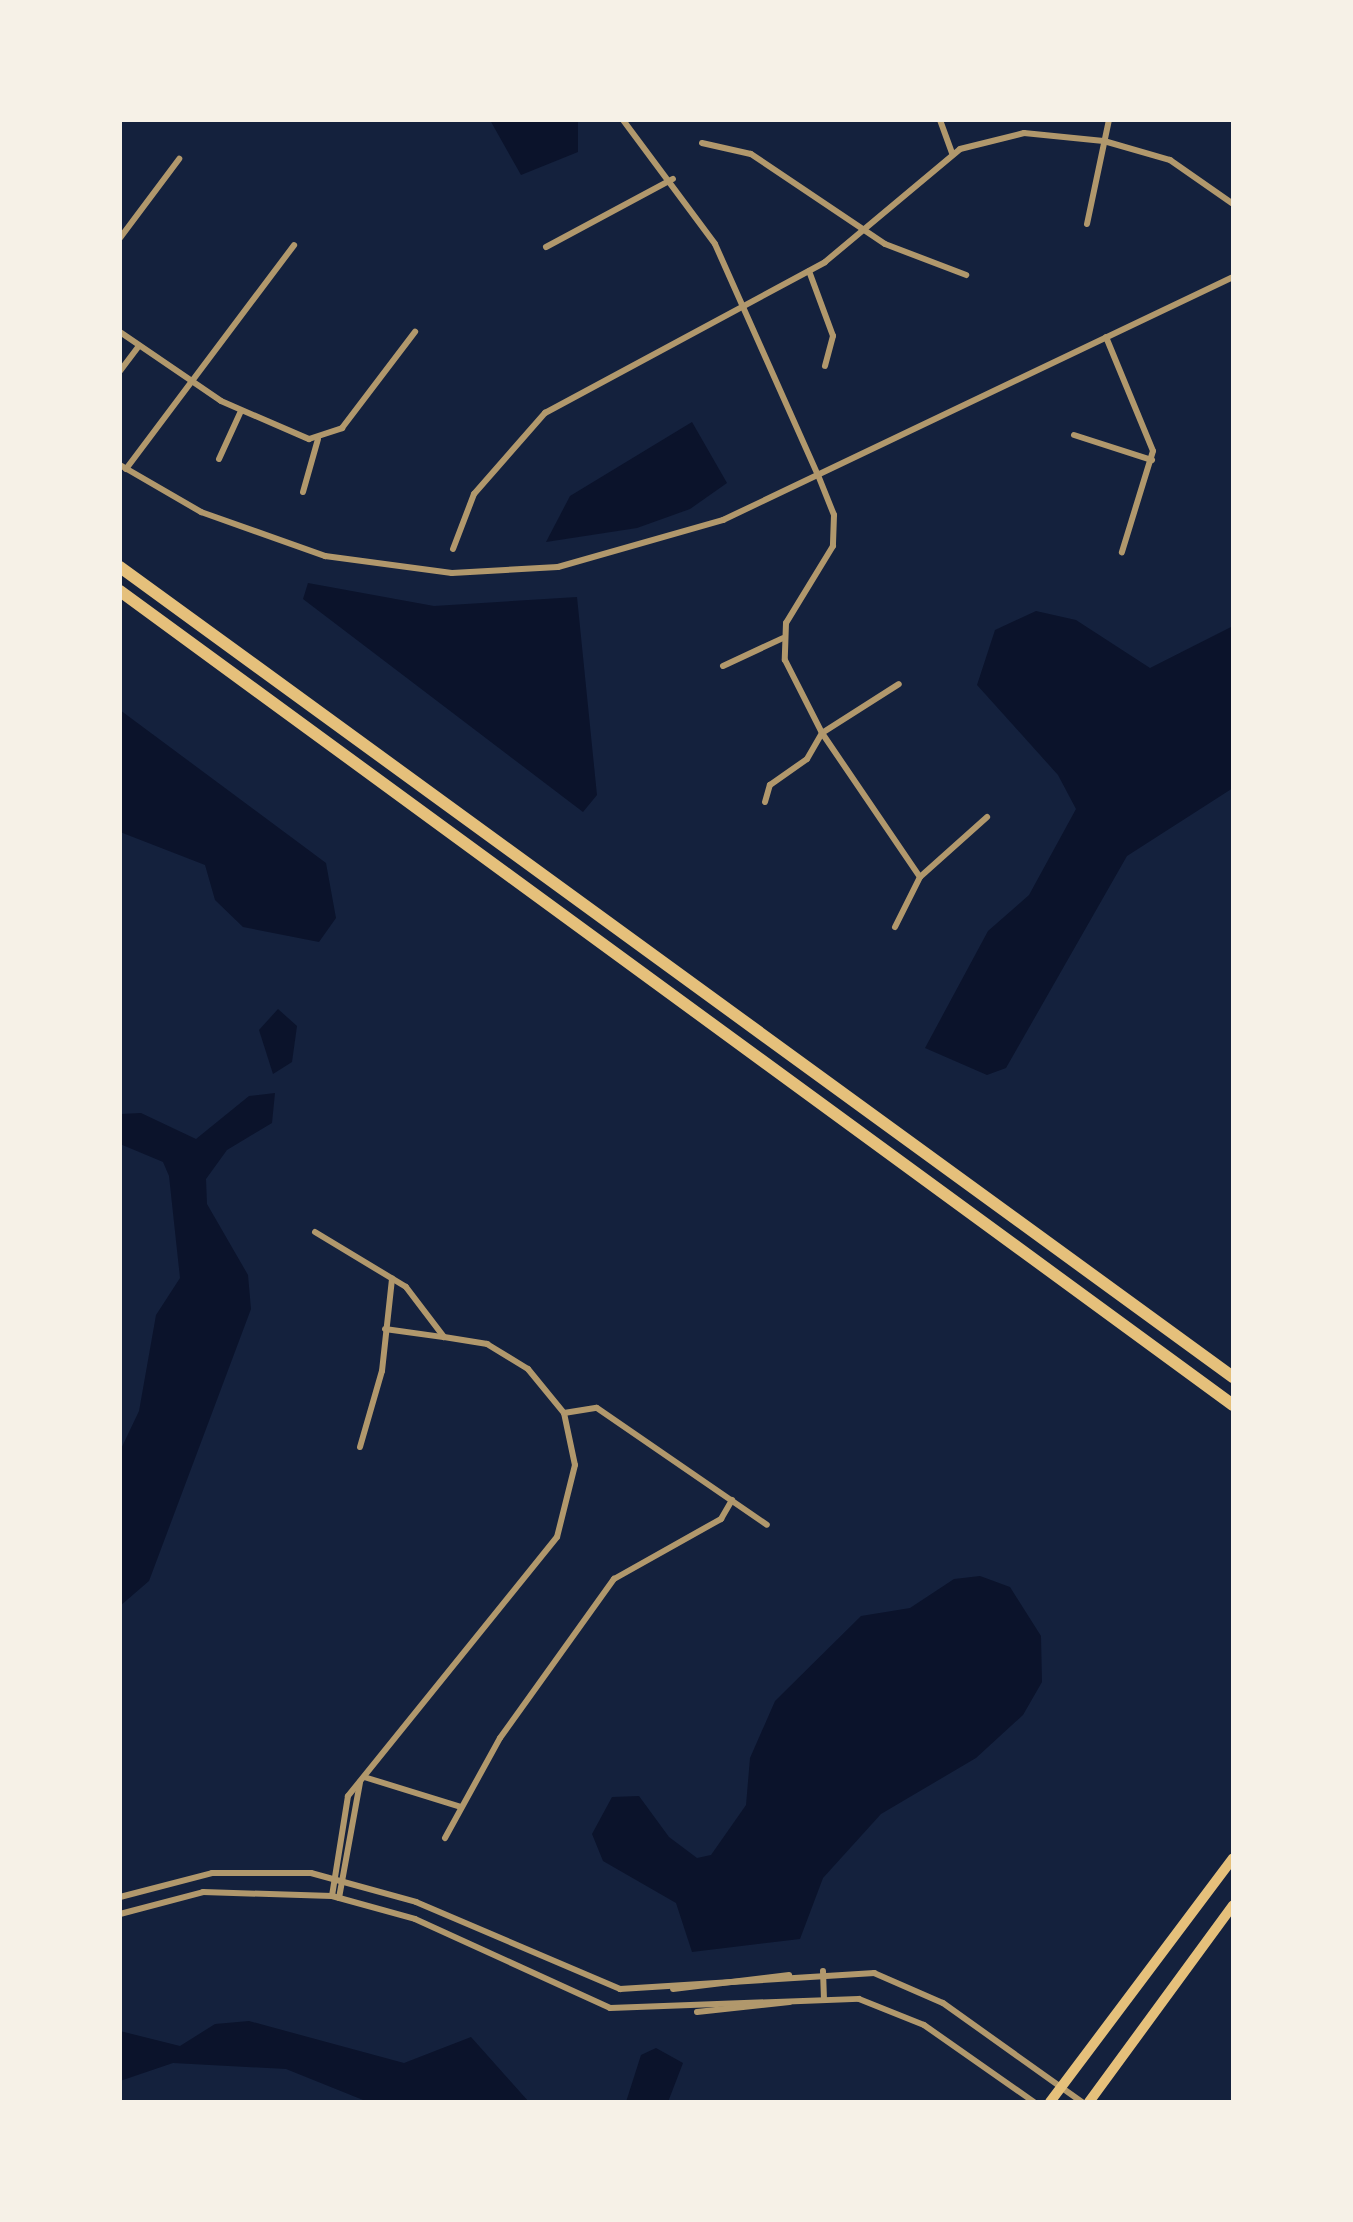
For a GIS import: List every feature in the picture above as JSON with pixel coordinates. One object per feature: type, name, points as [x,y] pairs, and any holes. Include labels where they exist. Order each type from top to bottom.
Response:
[{"type":"highway","points":[[120,567],[1233,1377]]},
{"type":"highway","points":[[120,591],[1233,1405]]},
{"type":"main road","points":[[1050,2102],[1233,1858]]},
{"type":"main road","points":[[1086,2102],[1233,1905]]},
{"type":"street","points":[[623,120],[674,179],[744,306],[834,515],[833,546],[783,638],[723,666]]},
{"type":"street","points":[[940,120],[952,153]]},
{"type":"street","points":[[1086,224],[1109,120]]},
{"type":"street","points":[[453,549],[469,501],[526,429],[809,271],[869,229],[952,153],[1005,134],[1104,140],[1170,160],[1231,197]]},
{"type":"street","points":[[702,142],[776,167],[869,229],[966,275]]},
{"type":"street","points":[[120,238],[178,159]]},
{"type":"street","points":[[546,246],[674,179]]},
{"type":"street","points":[[294,245],[123,467],[287,546],[452,573],[635,552],[818,475],[1233,276]]},
{"type":"street","points":[[809,271],[833,336],[825,366]]},
{"type":"street","points":[[120,332],[191,383],[241,411],[318,438]]},
{"type":"street","points":[[303,492],[318,438],[347,422],[415,332]]},
{"type":"street","points":[[1106,337],[1152,460],[1122,552]]},
{"type":"street","points":[[120,371],[140,346]]},
{"type":"street","points":[[218,459],[241,411]]},
{"type":"street","points":[[1074,435],[1152,460]]},
{"type":"street","points":[[783,638],[822,733],[920,877]]},
{"type":"street","points":[[765,802],[770,784],[807,759],[822,733],[898,684]]},
{"type":"street","points":[[895,926],[920,877],[987,817]]},
{"type":"street","points":[[315,1232],[392,1279],[444,1337]]},
{"type":"street","points":[[360,1447],[392,1279]]},
{"type":"street","points":[[336,1897],[332,1876],[348,1796],[557,1537],[575,1464],[564,1413],[516,1358],[444,1337],[385,1329]]},
{"type":"street","points":[[564,1413],[597,1408],[766,1525]]},
{"type":"street","points":[[446,1838],[460,1807],[614,1579],[721,1519],[732,1500]]},
{"type":"street","points":[[362,1779],[460,1807]]},
{"type":"street","points":[[336,1897],[346,1880],[362,1779]]},
{"type":"street","points":[[120,1897],[212,1873],[332,1876],[443,1913],[591,1982],[667,1990],[727,1988],[823,1971],[874,1973],[943,2003],[1086,2102]]},
{"type":"street","points":[[120,1914],[203,1892],[336,1897],[416,1920],[585,2002],[676,2013],[807,1998]]},
{"type":"street","points":[[823,1971],[824,1998]]},
{"type":"street","points":[[667,1990],[804,1975]]},
{"type":"street","points":[[727,1988],[730,2003]]},
{"type":"street","points":[[676,2013],[730,2003],[824,1998],[914,2020],[1034,2102]]},
{"type":"water","points":[[490,120],[578,120],[578,152],[521,175]]},
{"type":"water","points":[[692,422],[727,483],[690,509],[637,528],[546,542],[570,496]]},
{"type":"water","points":[[308,583],[434,606],[577,597],[597,795],[583,812],[303,599]]},
{"type":"water","points":[[1036,611],[1076,620],[1150,668],[1233,626],[1233,788],[1127,856],[1006,1068],[987,1075],[925,1048],[988,931],[1029,895],[1076,809],[1058,775],[977,685],[995,630]]},
{"type":"water","points":[[120,710],[326,863],[336,918],[319,942],[243,927],[215,900],[205,865],[120,832]]},
{"type":"water","points":[[278,1009],[297,1026],[292,1062],[273,1074],[259,1030]]},
{"type":"water","points":[[275,1093],[272,1123],[227,1150],[206,1179],[207,1204],[248,1275],[251,1309],[149,1581],[120,1606],[120,1451],[139,1411],[156,1315],[180,1278],[169,1176],[163,1162],[120,1144],[120,1114],[141,1113],[196,1139],[249,1096]]},
{"type":"water","points":[[980,1576],[1010,1587],[1041,1636],[1042,1682],[1023,1715],[976,1758],[881,1814],[823,1878],[800,1939],[692,1952],[676,1903],[603,1861],[592,1834],[612,1797],[639,1796],[669,1837],[697,1858],[711,1855],[746,1805],[750,1758],[775,1701],[861,1616],[910,1608],[954,1579]]},
{"type":"water","points":[[249,2021],[404,2063],[471,2037],[529,2102],[368,2102],[286,2069],[173,2063],[120,2081],[120,2031],[180,2046],[215,2024]]},
{"type":"water","points":[[656,2048],[683,2063],[668,2102],[626,2102],[641,2055]]}]
